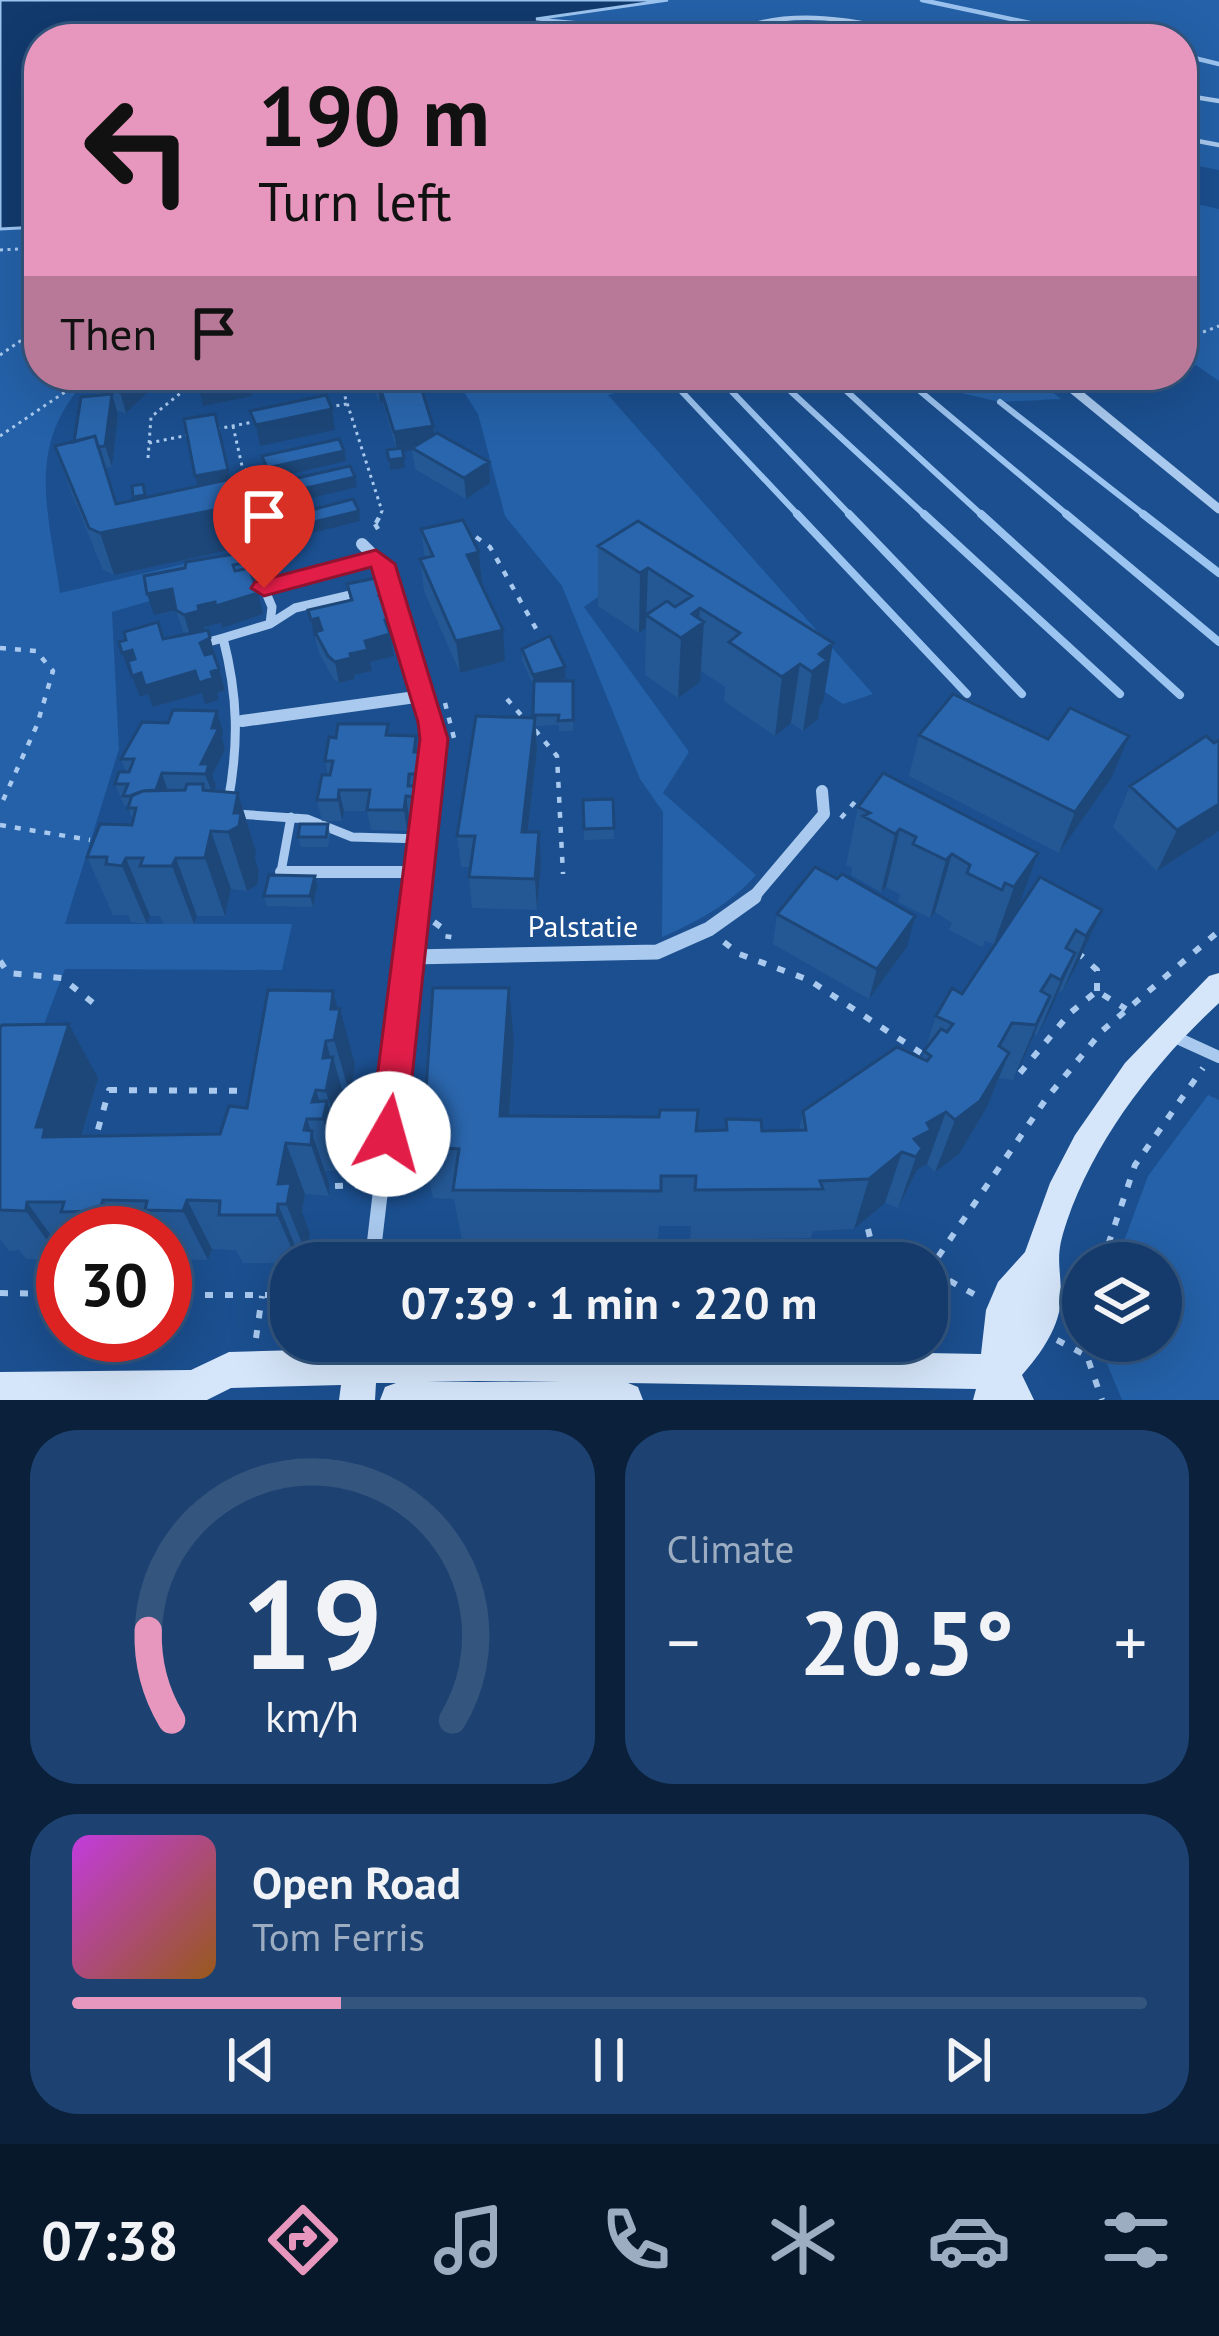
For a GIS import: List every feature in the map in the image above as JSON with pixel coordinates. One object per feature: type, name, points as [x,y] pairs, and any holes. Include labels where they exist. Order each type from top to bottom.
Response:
[{"type":"main road","points":[[0,1390],[203,1394],[229,1370],[548,1364],[1002,1391],[1034,1328],[1044,1298],[1039,1262],[1091,1139],[1130,1080],[1219,985]]},
{"type":"main road","points":[[398,1400],[625,1400]]},
{"type":"street","points":[[1074,390],[1219,509]]},
{"type":"street","points":[[362,544],[382,564],[434,739],[375,1242]]},
{"type":"street","points":[[264,588],[376,558]]},
{"type":"street","points":[[242,721],[423,696]]},
{"type":"street","name":"Palstatie","points":[[411,957],[657,952],[709,929],[753,898],[824,814],[822,791]]},
{"type":"street","points":[[281,872],[420,872]]},
{"type":"lane","points":[[747,13],[760,21]]},
{"type":"lane","points":[[749,24],[781,20],[842,24]]},
{"type":"lane","points":[[185,638],[205,644],[270,624],[295,608],[389,586]]},
{"type":"lane","points":[[264,588],[272,607],[270,624]]},
{"type":"lane","points":[[223,638],[242,721],[225,814],[291,818],[352,837],[423,839]]},
{"type":"lane","points":[[281,872],[291,818]]},
{"type":"lane","points":[[1170,1035],[1216,1055]]},
{"type":"path","points":[[0,356],[24,337]]},
{"type":"path","points":[[0,436],[68,390]]},
{"type":"path","points":[[148,458],[151,417],[184,390]]},
{"type":"path","points":[[343,390],[382,511],[362,544]]},
{"type":"path","points":[[325,408],[347,404]]},
{"type":"path","points":[[212,430],[256,422]]},
{"type":"path","points":[[233,426],[242,466],[258,481],[276,484],[275,493],[254,498]]},
{"type":"path","points":[[149,443],[191,435]]},
{"type":"path","points":[[476,537],[490,547],[539,634]]},
{"type":"path","points":[[0,648],[36,651],[52,671],[37,725],[0,807]]},
{"type":"path","points":[[507,699],[557,756],[563,874]]},
{"type":"path","points":[[0,825],[90,840]]},
{"type":"path","points":[[948,1242],[1046,1099],[1102,1030],[1219,931]]},
{"type":"path","points":[[718,938],[739,954],[809,980],[921,1053]]},
{"type":"path","points":[[1066,943],[1097,970],[1097,991]]},
{"type":"path","points":[[0,961],[8,973],[62,978],[93,1003]]},
{"type":"path","points":[[1097,991],[1126,1009]]},
{"type":"path","points":[[1020,1073],[1070,1013],[1097,991]]},
{"type":"path","points":[[1109,1242],[1135,1165],[1216,1055]]},
{"type":"path","points":[[146,1087],[258,1091],[241,1177],[85,1176],[109,1090],[146,1087]]},
{"type":"path","points":[[335,1186],[358,1185]]},
{"type":"path","points":[[868,1229],[871,1242]]},
{"type":"path","points":[[0,1293],[36,1294]]},
{"type":"path","points":[[192,1295],[270,1295]]},
{"type":"path","points":[[1089,1362],[1102,1400]]},
{"type":"shaded area","points":[[0,0],[668,0],[536,19],[583,24],[24,24],[24,228],[0,229]]},
{"type":"shaded area","points":[[518,0],[1219,0],[1219,170],[1197,166],[1197,24],[537,21],[579,14]]},
{"type":"shaded area","points":[[24,163],[24,390],[78,390],[56,426],[46,478],[60,593],[273,543],[290,560],[112,612],[119,749],[65,924],[292,924],[282,970],[65,969],[0,1140],[0,167]]},
{"type":"shaded area","points":[[1197,204],[1219,209],[1219,381],[1197,366]]},
{"type":"shaded area","points":[[463,390],[626,390],[608,395],[873,694],[843,704],[638,568],[584,607],[689,752],[663,793],[756,875],[712,911],[662,937],[663,812],[640,779],[562,586],[505,516],[478,414]]},
{"type":"shaded area","points":[[948,390],[1050,390],[1061,399],[1000,402]]},
{"type":"shaded area","points":[[1208,1095],[1219,1100],[1219,1400],[1122,1400],[1106,1362],[1182,1362],[1182,1242],[1124,1242],[1148,1176]]},
{"type":"building","points":[[381,390],[422,390],[433,426],[394,432]]},
{"type":"building","points":[[112,394],[105,446],[98,447],[95,436],[74,442],[81,397]]},
{"type":"building","points":[[326,395],[332,409],[256,425],[250,411]]},
{"type":"building","points":[[215,414],[228,470],[195,476],[184,419]]},
{"type":"building","points":[[437,433],[489,462],[464,478],[412,448]]},
{"type":"building","points":[[95,436],[116,504],[263,472],[273,498],[100,533],[89,528],[55,446]]},
{"type":"building","points":[[339,439],[344,451],[267,468],[262,456]]},
{"type":"building","points":[[402,448],[404,458],[389,460],[387,450]]},
{"type":"building","points":[[350,466],[355,477],[289,492],[284,481]]},
{"type":"building","points":[[143,484],[145,495],[133,497],[132,486]]},
{"type":"building","points":[[353,499],[359,511],[302,525],[296,514]]},
{"type":"building","points":[[463,520],[479,552],[467,555],[503,630],[456,641],[420,559],[433,556],[421,529]]},
{"type":"building","points":[[638,521],[833,643],[819,654],[827,660],[812,672],[800,664],[782,677],[729,642],[740,633],[700,608],[692,614],[704,622],[681,638],[646,615],[667,601],[675,607],[692,596],[648,568],[640,573],[598,546]]},
{"type":"building","points":[[240,553],[244,563],[233,565],[235,571],[249,568],[258,593],[216,606],[215,602],[198,606],[199,611],[184,615],[176,610],[172,589],[147,594],[144,576],[185,568],[186,562]]},
{"type":"building","points":[[376,578],[388,594],[379,596],[393,618],[385,620],[390,634],[365,641],[368,650],[335,662],[315,632],[322,630],[318,618],[311,620],[308,610],[352,600],[347,584]]},
{"type":"building","points":[[158,622],[163,639],[208,630],[210,638],[200,643],[205,655],[213,653],[219,669],[211,672],[213,678],[199,683],[195,671],[145,686],[141,673],[132,676],[128,661],[135,659],[132,650],[122,653],[119,642],[126,640],[124,632]]},
{"type":"building","points":[[550,636],[565,667],[533,675],[522,649]]},
{"type":"building","points":[[534,681],[573,681],[573,720],[533,715]]},
{"type":"building","points":[[953,694],[1048,739],[1070,708],[1129,736],[1075,812],[919,735]]},
{"type":"building","points":[[173,710],[217,711],[212,728],[219,728],[201,764],[209,764],[206,774],[162,773],[156,790],[123,796],[128,784],[115,784],[119,772],[129,772],[134,759],[121,759],[142,722],[168,723]]},
{"type":"building","points":[[476,716],[535,718],[522,832],[539,832],[535,879],[469,877],[475,836],[457,836]]},
{"type":"building","points":[[338,724],[388,724],[386,735],[416,736],[418,774],[409,774],[408,786],[416,786],[414,797],[406,796],[404,810],[367,810],[370,790],[339,790],[338,800],[317,800],[322,775],[330,775],[333,761],[325,761],[329,737],[336,738]]},
{"type":"building","points":[[1206,736],[1214,743],[1219,740],[1219,804],[1177,830],[1130,786]]},
{"type":"building","points":[[883,773],[1038,853],[1014,887],[1005,883],[1002,890],[967,873],[970,865],[952,854],[946,860],[913,844],[916,837],[900,829],[895,834],[863,816],[870,813],[858,807]]},
{"type":"building","points":[[187,784],[238,793],[234,813],[241,813],[239,826],[228,832],[211,831],[205,858],[176,858],[172,866],[140,866],[143,858],[126,858],[122,866],[106,864],[107,857],[87,857],[100,824],[132,825],[136,808],[128,808],[132,795],[185,790]]},
{"type":"building","points":[[613,799],[614,828],[584,829],[583,800]]},
{"type":"building","points":[[300,824],[328,824],[326,837],[298,837]]},
{"type":"building","points":[[815,867],[837,879],[842,874],[915,916],[877,969],[777,914]]},
{"type":"building","points":[[269,875],[315,876],[310,896],[264,896]]},
{"type":"building","points":[[1040,877],[1102,910],[1086,936],[1076,930],[1066,948],[1075,953],[1061,980],[1051,975],[1041,991],[1050,996],[1036,1025],[1012,1023],[999,1046],[1009,1053],[980,1101],[955,1120],[946,1112],[927,1123],[931,1130],[914,1139],[922,1148],[916,1157],[902,1152],[869,1179],[820,1181],[823,1189],[695,1190],[696,1176],[661,1176],[661,1191],[453,1190],[459,1149],[422,1147],[433,988],[509,988],[500,1116],[659,1117],[660,1110],[698,1110],[696,1131],[727,1130],[726,1119],[761,1120],[762,1131],[806,1130],[803,1111],[897,1047],[927,1061],[931,1056],[924,1051],[941,1029],[947,1032],[953,1024],[936,1016],[952,988],[962,994]]},
{"type":"building","points":[[268,990],[333,991],[331,1009],[340,1009],[334,1040],[326,1041],[323,1058],[333,1057],[326,1091],[316,1090],[312,1102],[327,1101],[323,1119],[307,1119],[304,1130],[312,1131],[311,1145],[286,1143],[278,1184],[291,1183],[287,1204],[278,1204],[277,1215],[219,1215],[220,1201],[187,1200],[185,1206],[146,1206],[147,1201],[103,1200],[101,1206],[27,1202],[26,1211],[0,1210],[2,1025],[69,1024],[36,1127],[45,1127],[43,1137],[220,1134],[229,1106],[247,1108]]},
{"type":"waterway","points":[[922,0],[1035,24]]},
{"type":"waterway","points":[[1197,59],[1219,64]]},
{"type":"waterway","points":[[680,390],[800,517]]},
{"type":"waterway","points":[[730,390],[852,517]]},
{"type":"waterway","points":[[789,390],[927,517]]},
{"type":"waterway","points":[[845,390],[984,517]]},
{"type":"waterway","points":[[919,390],[1070,517]]},
{"type":"waterway","points":[[1000,402],[1147,517]]},
{"type":"waterway","points":[[797,514],[967,694]]},
{"type":"waterway","points":[[849,514],[1022,694]]},
{"type":"waterway","points":[[924,514],[1120,694]]},
{"type":"waterway","points":[[981,514],[1180,695]]},
{"type":"waterway","points":[[1066,514],[1219,642]]},
{"type":"waterway","points":[[1143,514],[1219,573]]},
{"type":"route","points":[[264,588],[376,558],[382,564],[431,722],[434,739],[388,1134]]}]
